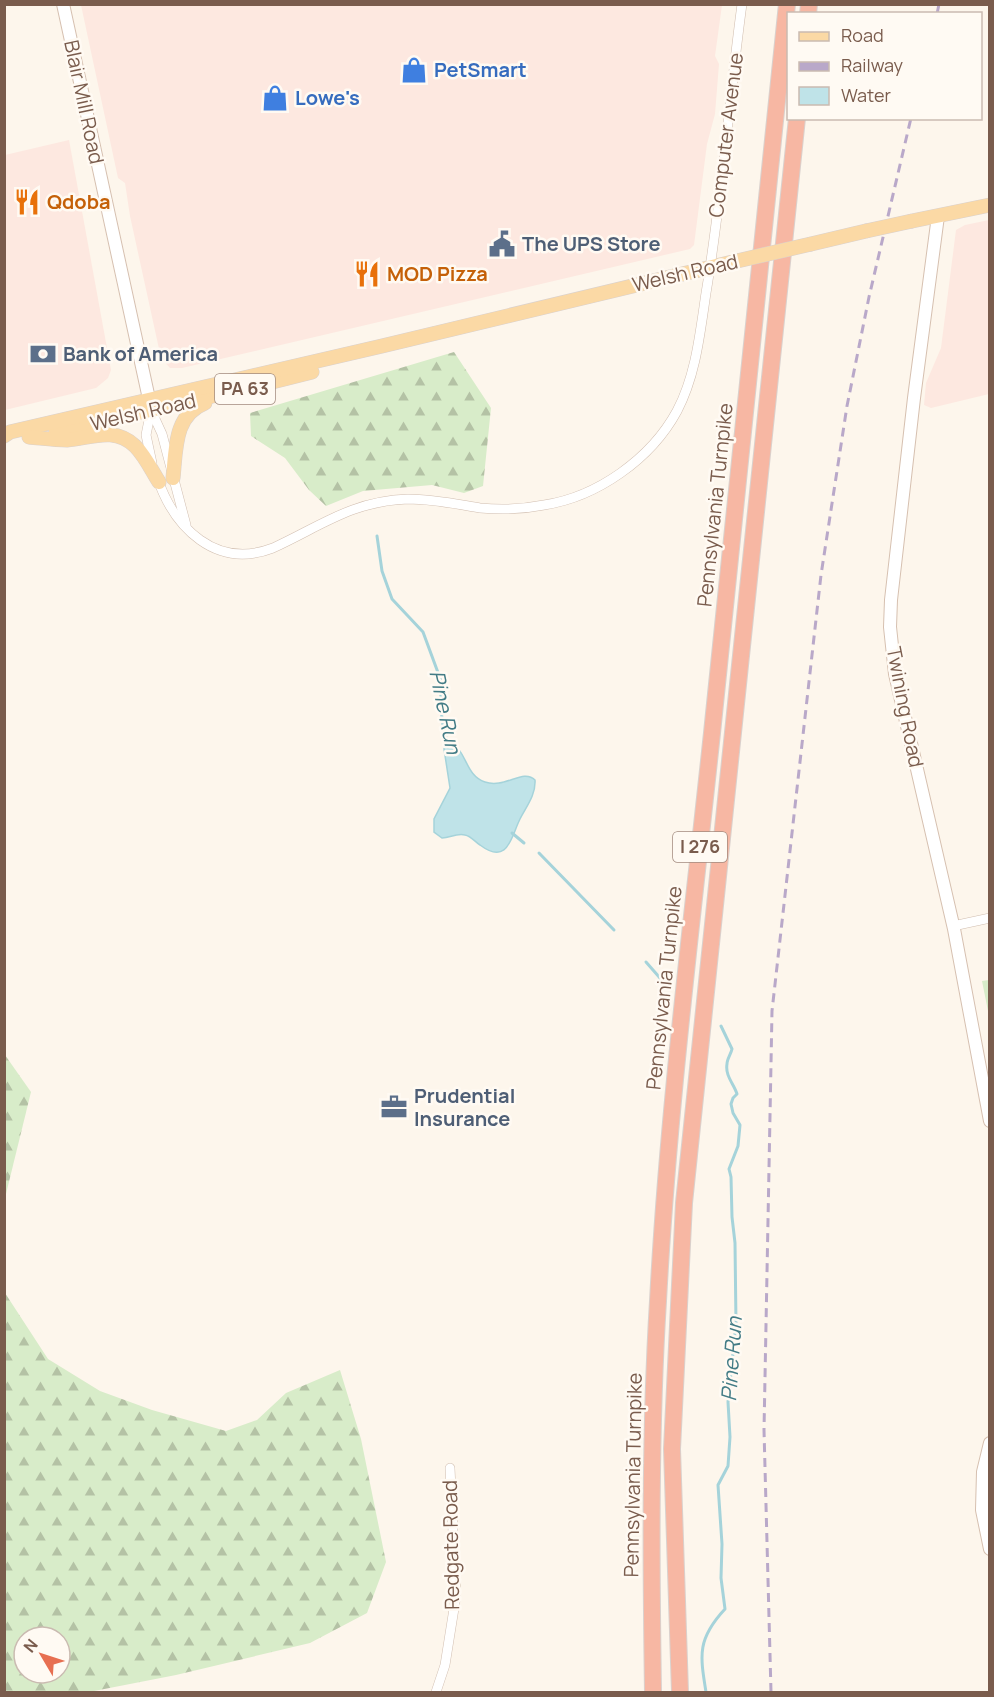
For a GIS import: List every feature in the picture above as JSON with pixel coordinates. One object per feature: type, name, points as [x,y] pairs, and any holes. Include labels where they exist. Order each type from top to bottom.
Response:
[{"type":"highway","name":"Pennsylvania Turnpike","points":[[652,1692],[652,1452],[658,1301],[674,1089],[787,4]]},
{"type":"highway","name":"Pennsylvania Turnpike","points":[[680,1692],[672,1449],[684,1203],[694,1084],[797,120]]},
{"type":"main road","name":"Welsh Road","points":[[4,442],[382,346],[711,266],[990,205]]},
{"type":"main road","name":"Welsh Road","points":[[4,436],[10,432],[245,389],[352,362],[382,346]]},
{"type":"main road","points":[[173,478],[177,436],[184,418],[198,406],[245,389]]},
{"type":"main road","points":[[29,437],[68,440],[94,434],[112,434],[138,449],[159,482]]},
{"type":"street","name":"Blair Mill Road","points":[[63,4],[150,405]]},
{"type":"street","name":"Computer Avenue","points":[[150,405],[146,435],[159,482],[172,510],[187,528],[218,550],[229,554],[264,552],[339,514],[371,504],[393,500],[442,501],[482,508],[543,505],[574,497],[619,474],[634,463],[672,419],[683,399],[698,343],[711,266],[742,4]]},
{"type":"street","name":"Twining Road","points":[[938,216],[914,398],[891,600],[890,627],[895,674],[953,926],[990,1121]]},
{"type":"street","points":[[150,405],[162,434],[187,528]]},
{"type":"street","points":[[953,926],[990,918]]},
{"type":"street","points":[[990,1443],[983,1472],[982,1510],[990,1549]]},
{"type":"street","name":"Redgate Road","points":[[436,1692],[445,1665],[456,1596],[450,1468]]},
{"type":"shaded area","points":[[81,5],[722,5],[715,56],[719,64],[715,114],[707,144],[694,245],[690,249],[182,368],[170,368],[161,358],[125,183],[118,178]]},
{"type":"shaded area","points":[[69,140],[111,370],[108,378],[96,388],[5,410],[5,155]]},
{"type":"shaded area","points":[[989,220],[989,394],[931,408],[924,405],[926,383],[941,348],[956,230],[965,225]]},
{"type":"green space","points":[[454,352],[491,408],[483,486],[464,493],[432,485],[363,491],[326,506],[309,490],[285,458],[251,436],[250,413]]},
{"type":"green space","points":[[990,980],[989,1016],[982,981]]},
{"type":"green space","points":[[5,1055],[31,1092],[5,1198]]},
{"type":"green space","points":[[4,1274],[5,1293],[48,1359],[100,1391],[152,1410],[226,1431],[257,1420],[286,1393],[340,1370],[361,1439],[386,1562],[367,1613],[310,1643],[176,1675],[89,1692],[5,1692]]},
{"type":"water","points":[[452,742],[461,752],[474,775],[485,782],[500,783],[525,776],[535,780],[530,801],[511,841],[503,851],[489,851],[465,835],[442,838],[434,832],[434,819],[450,788],[444,749],[445,745]]},
{"type":"waterway","name":"Pine Run","points":[[377,536],[382,571],[392,599],[423,632],[440,678],[442,720],[448,747]]},
{"type":"waterway","name":"Pine Run","points":[[512,833],[524,843]]},
{"type":"waterway","name":"Pine Run","points":[[539,853],[614,930]]},
{"type":"waterway","name":"Pine Run","points":[[646,962],[667,986]]},
{"type":"waterway","name":"Pine Run","points":[[706,1692],[702,1668],[705,1639],[709,1629],[725,1609],[721,1578],[722,1544],[718,1485],[728,1466],[730,1437],[728,1402],[736,1324],[735,1243],[729,1169],[738,1146],[740,1125],[733,1113],[731,1104],[737,1094],[728,1076],[727,1068],[732,1049],[721,1026]]},
{"type":"railway","points":[[937,12],[939,4]]},
{"type":"railway","points":[[771,1692],[764,1430],[772,1011],[821,575],[847,406],[869,297],[911,120]]},
{"type":"place","name":"PetSmart","points":[[414,70]]},
{"type":"place","name":"Lowe's","points":[[275,98]]},
{"type":"place","name":"Qdoba","points":[[27,202]]},
{"type":"place","name":"The UPS Store","points":[[502,244]]},
{"type":"place","name":"MOD Pizza","points":[[367,274]]},
{"type":"place","name":"Bank of America","points":[[43,354]]},
{"type":"place","name":"Prudential Insurance","points":[[394,1107]]}]
